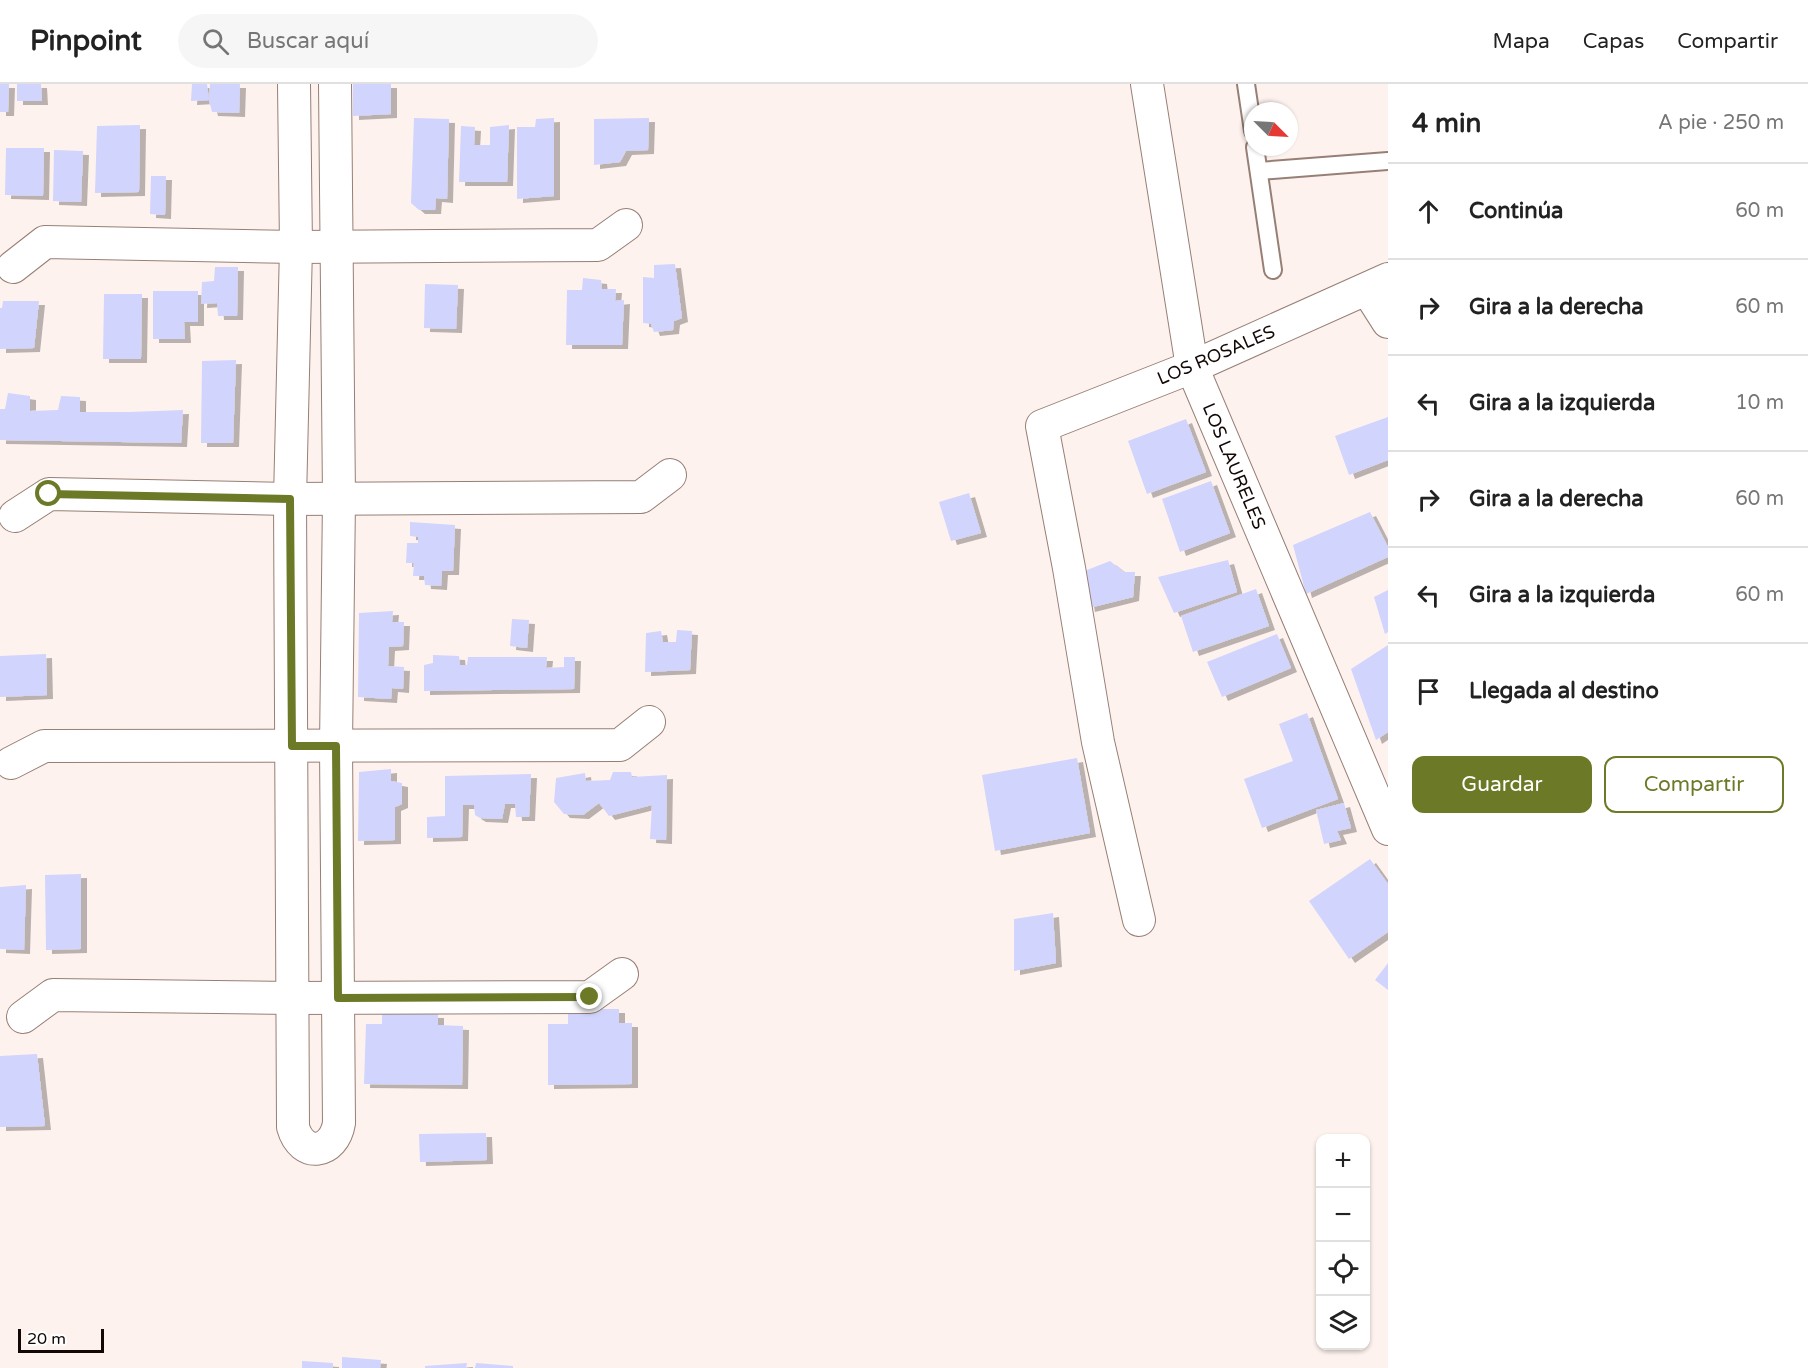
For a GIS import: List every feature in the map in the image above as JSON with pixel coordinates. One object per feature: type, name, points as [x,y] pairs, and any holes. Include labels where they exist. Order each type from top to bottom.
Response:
[{"type":"street","points":[[294,84],[296,247],[290,499],[292,1127],[301,1143],[310,1148],[327,1146],[333,1140],[339,1123],[336,746],[339,498],[335,84]]},
{"type":"street","name":"LOS LAURELES","points":[[1148,84],[1192,367],[1388,829]]},
{"type":"street","points":[[13,267],[45,242],[296,247],[598,245],[626,225]]},
{"type":"street","points":[[1378,284],[1388,322]]},
{"type":"street","name":"LOS ROSALES","points":[[1139,920],[1098,742],[1069,568],[1042,426],[1192,367],[1378,284]]},
{"type":"street","points":[[15,516],[49,494],[290,499],[641,497],[670,475]]},
{"type":"street","points":[[11,763],[44,746],[620,745],[649,722]]},
{"type":"street","points":[[23,1017],[53,995],[291,998],[590,997],[622,974]]},
{"type":"lane","points":[[1246,84],[1249,102]]},
{"type":"lane","points":[[1256,156],[1273,270]]},
{"type":"lane","points":[[1259,171],[1388,161]]},
{"type":"building","points":[[0,84],[9,84],[8,112],[0,112]]},
{"type":"building","points":[[17,84],[41,84],[42,101],[17,101]]},
{"type":"building","points":[[192,84],[207,84],[209,100],[191,101]]},
{"type":"building","points":[[210,84],[240,84],[239,113],[212,112],[209,100]]},
{"type":"building","points":[[353,84],[391,84],[391,114],[353,116]]},
{"type":"building","points":[[414,118],[449,119],[447,199],[436,198],[435,210],[419,210],[411,203]]},
{"type":"building","points":[[554,118],[554,196],[517,199],[517,127],[535,127],[536,119]]},
{"type":"building","points":[[649,118],[648,150],[626,151],[620,162],[594,165],[594,119]]},
{"type":"building","points":[[140,125],[139,192],[95,193],[97,126]]},
{"type":"building","points":[[509,125],[507,182],[459,182],[461,126],[475,127],[474,145],[490,145],[490,127]]},
{"type":"building","points":[[6,148],[44,148],[43,196],[5,195]]},
{"type":"building","points":[[54,150],[83,151],[81,202],[53,201]]},
{"type":"building","points":[[151,176],[166,176],[165,215],[150,214]]},
{"type":"building","points":[[675,264],[682,318],[674,321],[673,330],[654,332],[651,324],[643,323],[643,277],[654,278],[654,265]]},
{"type":"building","points":[[215,267],[238,267],[237,316],[218,316],[217,303],[201,304],[202,282],[214,281]]},
{"type":"building","points":[[583,278],[601,280],[602,289],[616,289],[615,301],[624,300],[622,345],[566,345],[567,290],[582,290]]},
{"type":"building","points":[[425,284],[458,285],[456,329],[424,328]]},
{"type":"building","points":[[153,291],[198,291],[198,322],[184,322],[185,339],[153,339]]},
{"type":"building","points":[[104,294],[142,294],[141,359],[103,359]]},
{"type":"building","points":[[3,301],[39,301],[34,348],[0,349],[0,308],[2,308]]},
{"type":"building","points":[[236,360],[233,443],[201,443],[202,361]]},
{"type":"building","points":[[8,393],[30,396],[30,411],[58,410],[61,396],[80,397],[80,412],[183,410],[181,443],[0,440],[0,409],[5,409]]},
{"type":"building","points":[[1388,417],[1388,460],[1349,475],[1335,436]]},
{"type":"building","points":[[1186,419],[1206,472],[1147,494],[1128,441]]},
{"type":"building","points":[[1211,481],[1230,533],[1180,552],[1162,499]]},
{"type":"building","points":[[969,493],[981,533],[951,541],[939,502]]},
{"type":"building","points":[[1370,512],[1388,547],[1388,557],[1306,594],[1293,545]]},
{"type":"building","points":[[410,522],[455,525],[453,571],[442,571],[441,586],[425,585],[424,576],[413,576],[414,563],[406,563],[407,543],[418,543],[418,537],[410,536]]},
{"type":"building","points":[[1228,560],[1237,592],[1174,613],[1158,577]]},
{"type":"building","points":[[1110,561],[1124,572],[1135,572],[1133,597],[1089,608],[1082,572]]},
{"type":"building","points":[[1256,589],[1269,626],[1193,652],[1181,616]]},
{"type":"building","points":[[1388,590],[1388,632],[1385,634],[1374,597]]},
{"type":"building","points":[[393,611],[392,622],[404,622],[403,646],[389,647],[388,666],[404,667],[403,689],[392,688],[391,699],[358,697],[359,613]]},
{"type":"building","points":[[512,619],[529,620],[527,648],[510,646]]},
{"type":"building","points":[[677,630],[692,631],[690,670],[645,672],[646,633],[661,631],[663,642],[676,642]]},
{"type":"building","points":[[1277,634],[1291,668],[1222,697],[1207,662]]},
{"type":"building","points":[[1388,645],[1388,732],[1376,740],[1351,669]]},
{"type":"building","points":[[46,654],[47,695],[0,697],[0,656]]},
{"type":"building","points":[[433,655],[459,656],[460,665],[467,665],[468,657],[547,657],[546,668],[564,667],[564,657],[575,657],[574,689],[424,691],[424,665],[433,663]]},
{"type":"building","points":[[1307,713],[1338,799],[1262,828],[1244,779],[1293,761],[1279,724]]},
{"type":"building","points":[[1077,758],[1090,833],[995,851],[982,775]]},
{"type":"building","points":[[391,769],[391,781],[402,783],[402,804],[395,807],[395,840],[358,841],[359,772]]},
{"type":"building","points":[[613,772],[631,772],[632,777],[667,775],[666,840],[650,839],[652,805],[609,816],[599,803],[583,815],[564,814],[554,802],[556,778],[585,773],[586,781],[610,780]]},
{"type":"building","points":[[531,774],[529,817],[516,817],[515,804],[505,804],[502,819],[480,818],[475,815],[474,805],[463,805],[462,837],[427,838],[427,817],[445,816],[445,776]]},
{"type":"building","points":[[1344,803],[1351,828],[1337,831],[1341,840],[1324,844],[1316,810]]},
{"type":"building","points":[[1370,859],[1388,884],[1388,932],[1349,959],[1309,901]]},
{"type":"building","points":[[81,874],[81,949],[46,950],[45,875]]},
{"type":"building","points":[[26,885],[24,950],[0,949],[0,887]]},
{"type":"building","points":[[1053,913],[1056,963],[1014,971],[1014,919]]},
{"type":"building","points":[[1388,963],[1388,990],[1375,980]]},
{"type":"building","points":[[568,1009],[619,1009],[619,1023],[632,1023],[632,1084],[548,1085],[548,1024],[568,1024]]},
{"type":"building","points":[[382,1013],[438,1014],[438,1025],[463,1026],[462,1085],[364,1084],[366,1024],[382,1024]]},
{"type":"building","points":[[37,1054],[45,1126],[0,1127],[0,1056]]},
{"type":"building","points":[[486,1133],[487,1160],[420,1162],[419,1134]]},
{"type":"building","points":[[342,1357],[381,1360],[380,1368],[342,1368]]},
{"type":"building","points":[[302,1361],[333,1363],[333,1368],[302,1368]]},
{"type":"building","points":[[467,1363],[466,1368],[425,1368],[425,1366]]},
{"type":"building","points":[[476,1363],[513,1366],[513,1368],[475,1368]]},
{"type":"route","points":[[49,494],[290,499],[292,746],[336,746],[338,998],[590,997]]}]
